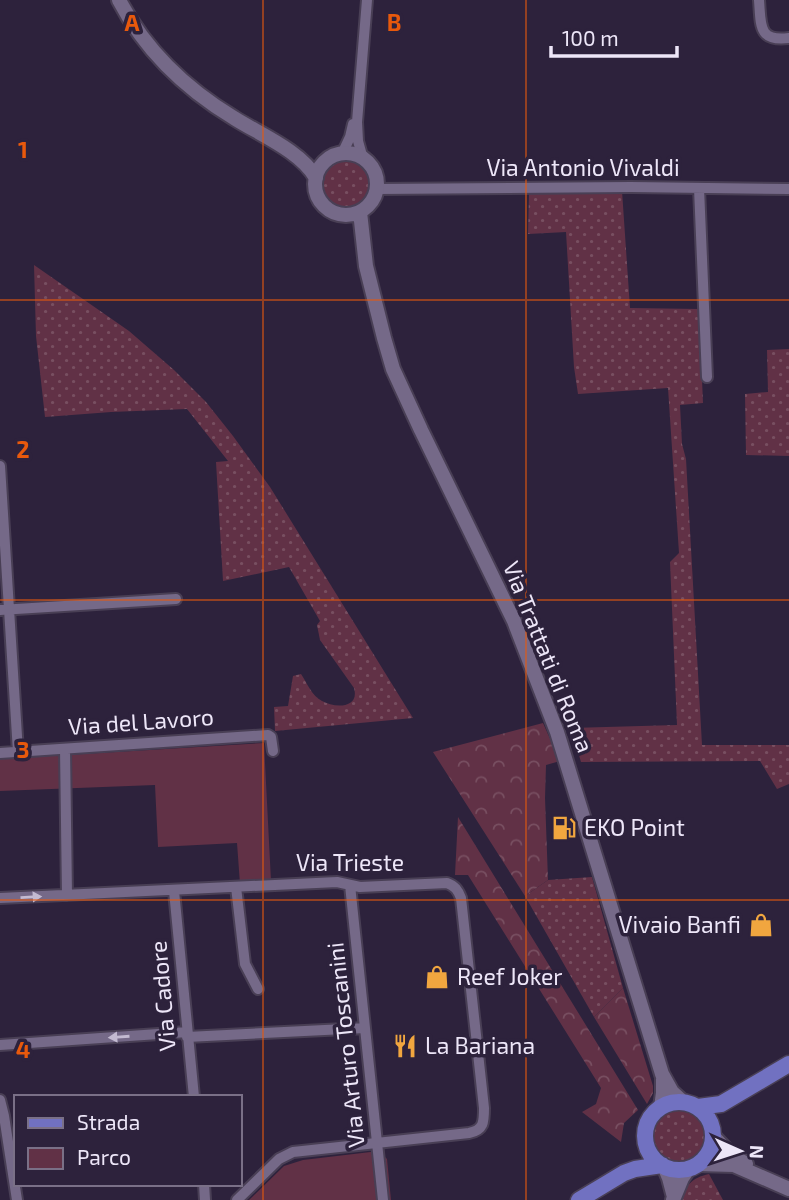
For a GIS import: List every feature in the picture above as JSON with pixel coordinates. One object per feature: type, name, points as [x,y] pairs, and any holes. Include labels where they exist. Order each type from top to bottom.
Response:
[{"type":"main road","points":[[119,0],[143,38],[196,93],[284,148],[303,162],[316,178]]},
{"type":"main road","points":[[284,148],[317,159],[336,156],[355,155],[363,159],[374,172],[376,189],[371,202],[355,214],[342,215],[326,208],[316,194],[316,178],[321,166],[336,156]]},
{"type":"main road","name":"Via Trattati di Roma","points":[[360,212],[366,266]]},
{"type":"main road","name":"Via Trattati di Roma","points":[[342,215],[354,233],[366,266],[393,369],[514,621],[557,732],[662,1074],[672,1092],[690,1104]]},
{"type":"main road","points":[[624,1173],[639,1155],[647,1124],[661,1107],[669,1103],[721,1104],[789,1064]]},
{"type":"main road","points":[[673,1199],[682,1178],[706,1156],[720,1121],[733,1106],[789,1072]]},
{"type":"main road","name":"Via Trattati di Roma","points":[[661,1107],[662,1074]]},
{"type":"main road","points":[[690,1104],[709,1119],[713,1135],[739,1162],[788,1188]]},
{"type":"main road","points":[[645,1136],[649,1152],[663,1166],[678,1170],[694,1166],[734,1165],[788,1188]]},
{"type":"main road","points":[[579,1200],[624,1173],[663,1166]]},
{"type":"main road","points":[[663,1166],[669,1178],[673,1199]]},
{"type":"street","points":[[363,159],[357,132],[357,104],[367,0]]},
{"type":"street","points":[[759,0],[761,23],[766,35],[774,39],[789,38]]},
{"type":"street","points":[[336,156],[350,137],[357,104]]},
{"type":"street","points":[[699,188],[707,377]]},
{"type":"street","name":"Via Antonio Vivaldi","points":[[376,189],[789,189]]},
{"type":"street","points":[[0,466],[5,610],[18,752]]},
{"type":"street","points":[[5,610],[176,599]]},
{"type":"street","name":"Via del Lavoro","points":[[0,753],[268,735],[271,737],[273,751]]},
{"type":"street","points":[[65,748],[67,895]]},
{"type":"street","name":"Via Trieste","points":[[0,898],[337,882],[371,887],[447,883],[453,885],[461,898],[484,1123],[476,1132],[377,1144]]},
{"type":"street","name":"Via Arturo Toscanini","points":[[350,885],[383,1200]]},
{"type":"street","points":[[236,887],[245,964],[258,989]]},
{"type":"street","name":"Via Cadore","points":[[174,891],[194,1095]]},
{"type":"street","points":[[0,1045],[365,1027]]},
{"type":"street","points":[[0,1100],[10,1115],[14,1173]]},
{"type":"street","points":[[237,1200],[268,1168],[286,1155],[308,1150],[377,1144]]},
{"type":"green space","points":[[346,161],[362,168],[369,184],[362,200],[346,207],[330,200],[323,184],[330,168]]},
{"type":"green space","points":[[622,191],[630,308],[699,309],[703,403],[680,405],[682,444],[686,459],[702,745],[789,745],[789,784],[777,789],[760,761],[581,762],[571,728],[677,725],[670,562],[679,553],[668,388],[578,394],[566,232],[528,234],[529,194]]},
{"type":"green space","points":[[34,265],[129,331],[206,402],[270,487],[413,718],[275,731],[274,707],[288,706],[293,676],[301,674],[315,696],[327,703],[339,706],[353,700],[354,688],[320,640],[317,625],[320,621],[289,567],[223,581],[216,462],[228,461],[187,409],[45,417],[36,336]]},
{"type":"green space","points":[[789,349],[789,456],[746,455],[745,394],[768,392],[767,350]]},
{"type":"green space","points":[[543,723],[560,761],[546,765],[548,880],[525,896],[433,752]]},
{"type":"green space","points":[[264,743],[271,881],[240,884],[237,843],[158,847],[155,785],[0,791],[0,759]]},
{"type":"green space","points":[[458,817],[638,1110],[624,1123],[621,1142],[582,1112],[596,1104],[601,1088],[468,875],[455,875]]},
{"type":"green space","points":[[592,877],[623,988],[594,1017],[525,896],[548,880]]},
{"type":"green space","points":[[623,988],[653,1086],[653,1093],[647,1104],[594,1017]]},
{"type":"green space","points":[[678,1105],[690,1107],[700,1114],[707,1124],[707,1148],[700,1158],[690,1165],[678,1167],[666,1165],[656,1158],[649,1148],[647,1136],[649,1124],[656,1114],[666,1107]]},
{"type":"green space","points":[[379,1151],[387,1159],[391,1200],[249,1200],[284,1166],[303,1160]]},
{"type":"green space","points":[[709,1174],[723,1200],[679,1200],[690,1183]]},
{"type":"place","name":"EKO Point","points":[[564,828]]},
{"type":"place","name":"Vivaio Banfi","points":[[761,925]]},
{"type":"place","name":"Reef Joker","points":[[437,977]]},
{"type":"place","name":"La Bariana","points":[[405,1046]]}]
